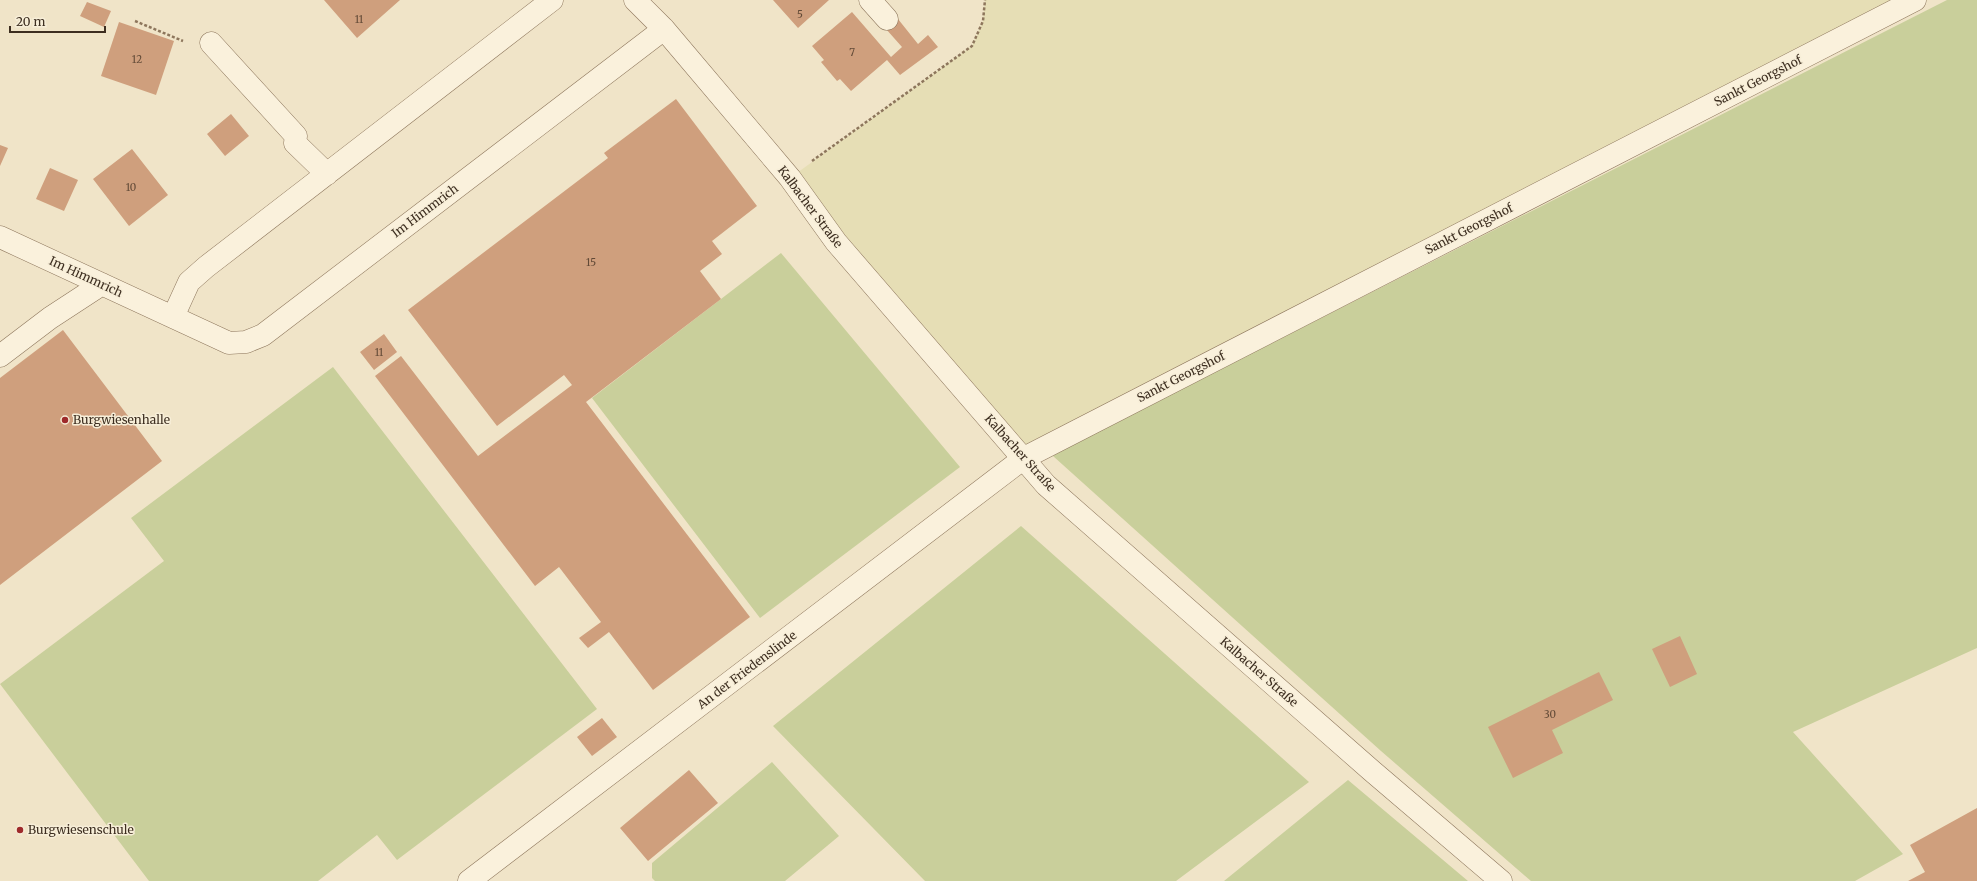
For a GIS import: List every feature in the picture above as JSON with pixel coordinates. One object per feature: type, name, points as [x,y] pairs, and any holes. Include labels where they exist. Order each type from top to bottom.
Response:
[{"type":"street","points":[[173,318],[190,282],[206,266],[552,0]]},
{"type":"street","name":"Kalbacher Straße","points":[[635,0],[664,29],[790,178],[836,242],[1046,485],[1372,771],[1501,881]]},
{"type":"street","points":[[870,0],[887,19]]},
{"type":"street","name":"Sankt Georgshof","points":[[1024,458],[1915,0]]},
{"type":"street","name":"Im Himmrich","points":[[0,237],[229,343],[246,342],[263,335],[664,29]]},
{"type":"street","points":[[211,43],[296,136],[295,143],[327,174]]},
{"type":"street","points":[[0,356],[50,318],[102,284]]},
{"type":"street","name":"An der Friedenslinde","points":[[469,881],[1024,458]]},
{"type":"path","points":[[790,178],[972,46],[983,21],[984,0]]},
{"type":"path","points":[[135,21],[195,45],[211,43]]},
{"type":"shaded area","points":[[985,0],[1915,0],[1024,458],[790,178],[972,46],[983,21]]},
{"type":"green space","points":[[1947,0],[1977,0],[1977,648],[1793,732],[1903,854],[1855,881],[1531,881],[1381,751],[1053,456],[1071,445]]},
{"type":"green space","points":[[781,253],[960,467],[760,618],[592,398]]},
{"type":"green space","points":[[333,367],[597,709],[397,860],[377,835],[318,881],[149,881],[0,684],[164,561],[131,518]]},
{"type":"green space","points":[[1021,526],[1309,782],[1176,881],[925,881],[773,726]]},
{"type":"green space","points":[[772,762],[839,836],[785,881],[655,881],[652,878],[652,863]]},
{"type":"green space","points":[[1348,780],[1468,881],[1224,881]]},
{"type":"building","points":[[324,0],[400,0],[357,38]]},
{"type":"building","points":[[773,0],[829,0],[798,28]]},
{"type":"building","points":[[87,2],[111,11],[104,27],[80,16]]},
{"type":"building","points":[[852,12],[891,57],[902,47],[886,29],[898,19],[918,44],[928,35],[938,47],[900,75],[887,60],[851,91],[840,79],[837,81],[821,62],[824,60],[812,46]]},
{"type":"building","points":[[119,22],[174,41],[156,95],[101,76]]},
{"type":"building","points":[[676,99],[757,206],[712,241],[722,254],[700,271],[721,299],[586,402],[750,617],[653,690],[609,632],[588,648],[579,638],[601,622],[559,567],[535,586],[375,376],[401,356],[478,456],[572,385],[564,375],[497,426],[408,310],[608,158],[604,153]]},
{"type":"building","points":[[231,114],[249,136],[225,156],[207,134]]},
{"type":"building","points":[[0,145],[8,148],[0,166]]},
{"type":"building","points":[[132,149],[168,195],[129,226],[93,179]]},
{"type":"building","points":[[50,168],[78,180],[64,211],[36,199]]},
{"type":"building","name":"Burgwiesenhalle","points":[[63,330],[162,461],[0,585],[0,378]]},
{"type":"building","points":[[384,334],[397,352],[374,370],[360,352]]},
{"type":"building","points":[[1680,636],[1697,674],[1670,687],[1652,649]]},
{"type":"building","points":[[1599,672],[1613,700],[1552,730],[1563,753],[1513,778],[1488,727]]},
{"type":"building","points":[[602,718],[617,737],[592,756],[577,737]]},
{"type":"building","points":[[689,770],[718,803],[648,861],[620,828]]},
{"type":"building","points":[[1977,808],[1977,881],[1908,881],[1925,872],[1910,845]]},
{"type":"place","name":"Burgwiesenhalle","points":[[65,420]]},
{"type":"place","name":"Burgwiesenschule","points":[[20,830]]}]
